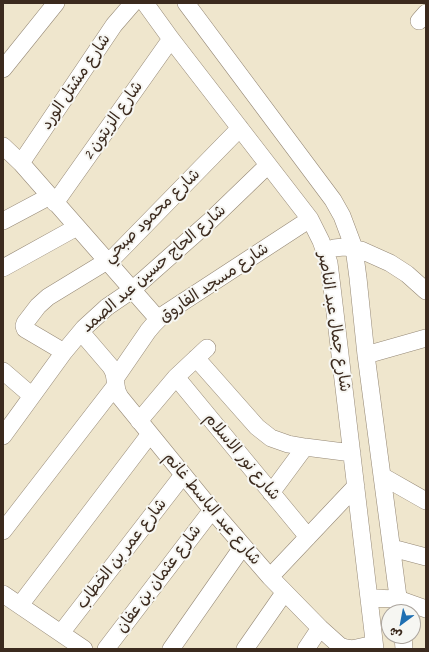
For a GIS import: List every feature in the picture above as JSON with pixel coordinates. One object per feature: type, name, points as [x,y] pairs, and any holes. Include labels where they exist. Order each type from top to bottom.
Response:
[{"type":"street","points":[[3,69],[56,3]]},
{"type":"street","name":"شارع مشتل الورد","points":[[10,158],[133,3]]},
{"type":"street","name":"شارع جمال عبد الناصر","points":[[145,3],[310,219],[325,251],[329,264],[332,287],[369,598],[368,647]]},
{"type":"street","name":"شارع جمال عبد الناصر","points":[[186,3],[333,200],[342,216],[354,248],[366,355],[399,604]]},
{"type":"street","name":"شارع الزيتون 2","points":[[52,199],[171,39]]},
{"type":"street","name":"شارع محمود صبحي","points":[[64,352],[25,329],[25,322],[43,301],[107,261],[122,249],[240,128]]},
{"type":"street","points":[[10,158],[52,199],[158,319]]},
{"type":"street","name":"شارع الحاج حسين عبد الصمد","points":[[4,432],[64,352],[81,332],[107,307],[132,290],[211,220],[268,165]]},
{"type":"street","points":[[3,221],[52,199]]},
{"type":"street","name":"شارع مسجد الفاروق","points":[[3,531],[115,382],[148,331],[158,319],[310,219]]},
{"type":"street","points":[[3,268],[77,227]]},
{"type":"street","points":[[325,251],[344,247],[362,250],[407,274],[426,291]]},
{"type":"street","name":"شارع عبد الباسط غانم","points":[[81,332],[111,368],[114,373],[117,391],[120,397],[212,510],[284,593],[340,646],[352,649],[368,647]]},
{"type":"street","points":[[366,355],[426,338]]},
{"type":"street","points":[[20,605],[144,427],[176,377],[201,353],[257,427],[271,438],[288,444],[353,459],[380,458]]},
{"type":"street","points":[[3,371],[32,396]]},
{"type":"street","name":"شارع نور الاسلام","points":[[176,377],[308,537]]},
{"type":"street","points":[[271,493],[305,447]]},
{"type":"street","name":"شارع عمر بن الخطاب","points":[[60,633],[183,475]]},
{"type":"street","points":[[382,476],[426,501]]},
{"type":"street","points":[[270,577],[356,486]]},
{"type":"street","name":"شارع عثمان بن عفان","points":[[106,649],[212,510]]},
{"type":"street","points":[[171,649],[243,546]]},
{"type":"street","points":[[392,548],[426,557]]},
{"type":"street","points":[[245,649],[284,593]]},
{"type":"street","points":[[3,594],[84,649]]},
{"type":"street","points":[[369,598],[392,604]]},
{"type":"street","points":[[306,649],[320,628]]}]
